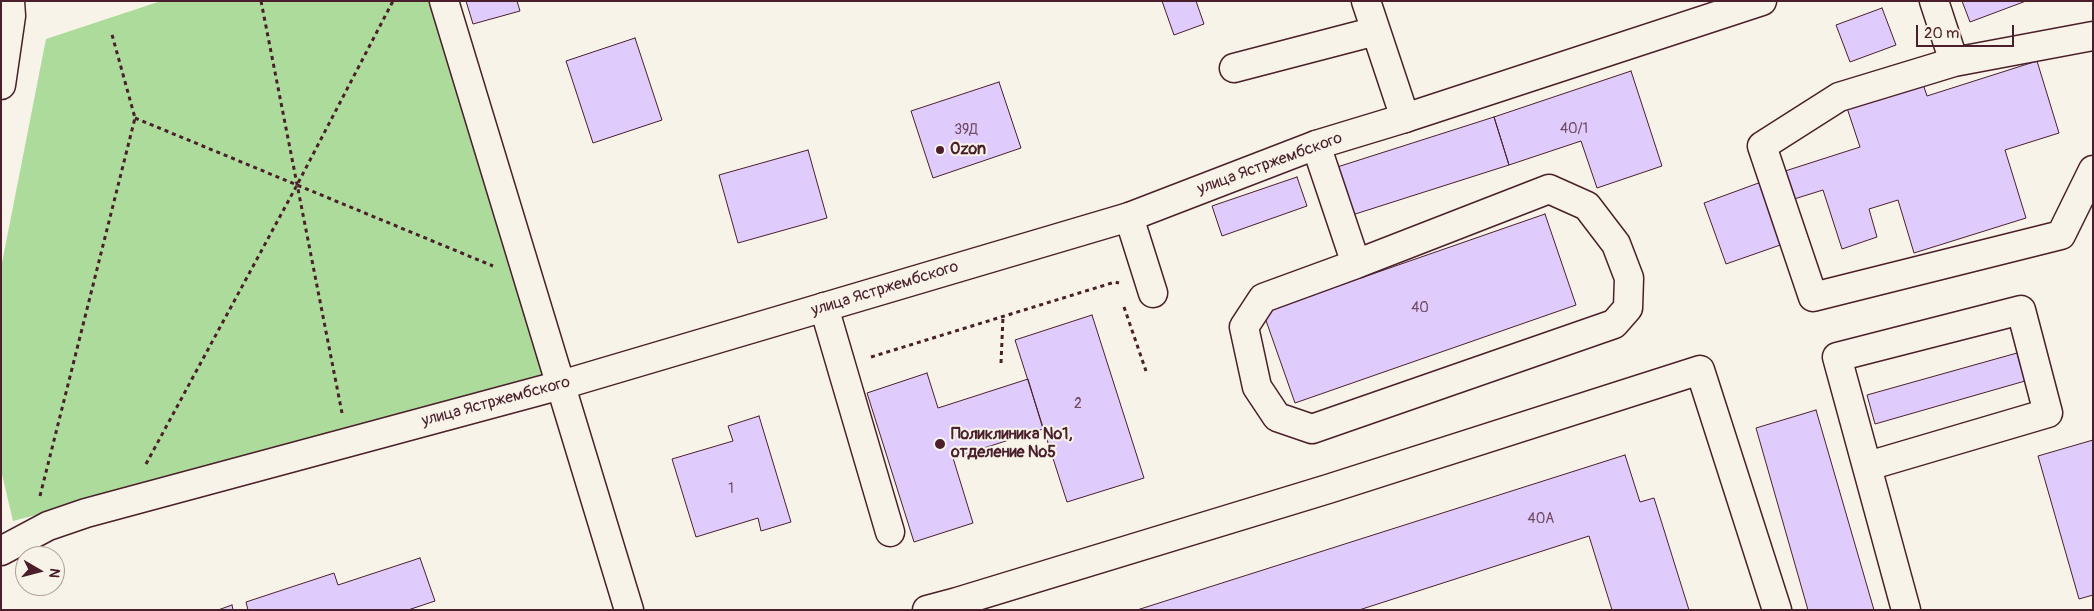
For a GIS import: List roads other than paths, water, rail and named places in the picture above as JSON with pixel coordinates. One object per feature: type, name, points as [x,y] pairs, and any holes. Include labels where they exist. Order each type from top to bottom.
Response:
[{"type":"main road","points":[[1,85],[12,16],[10,1]]},
{"type":"main road","points":[[444,1],[629,610]]},
{"type":"main road","points":[[1366,1],[1405,118]]},
{"type":"main road","points":[[1934,1],[1954,62]]},
{"type":"main road","name":"улица Ястржембского","points":[[1,550],[48,526],[126,502],[561,385],[1129,216],[1316,145],[1405,118],[1756,2]]},
{"type":"main road","points":[[1234,68],[1376,31]]},
{"type":"main road","points":[[2093,36],[1954,62],[1839,97],[1762,146],[1813,296],[2061,235],[2093,170]]},
{"type":"main road","points":[[1316,145],[1356,264]]},
{"type":"main road","points":[[1549,189],[1587,206],[1616,244],[1629,278],[1628,308],[1614,324],[1312,429],[1277,417],[1257,387],[1244,327],[1263,298],[1356,264],[1549,189]]},
{"type":"main road","points":[[1129,216],[1153,293]]},
{"type":"main road","points":[[824,307],[890,532]]},
{"type":"main road","points":[[1868,466],[2048,414],[2021,310],[1837,357],[1906,610]]},
{"type":"main road","points":[[927,610],[958,606],[1700,370],[1777,610]]},
{"type":"place","name":"Ozon","points":[[940,150]]},
{"type":"place","name":"Поликлиника №1, отделение №5","points":[[940,444]]}]
